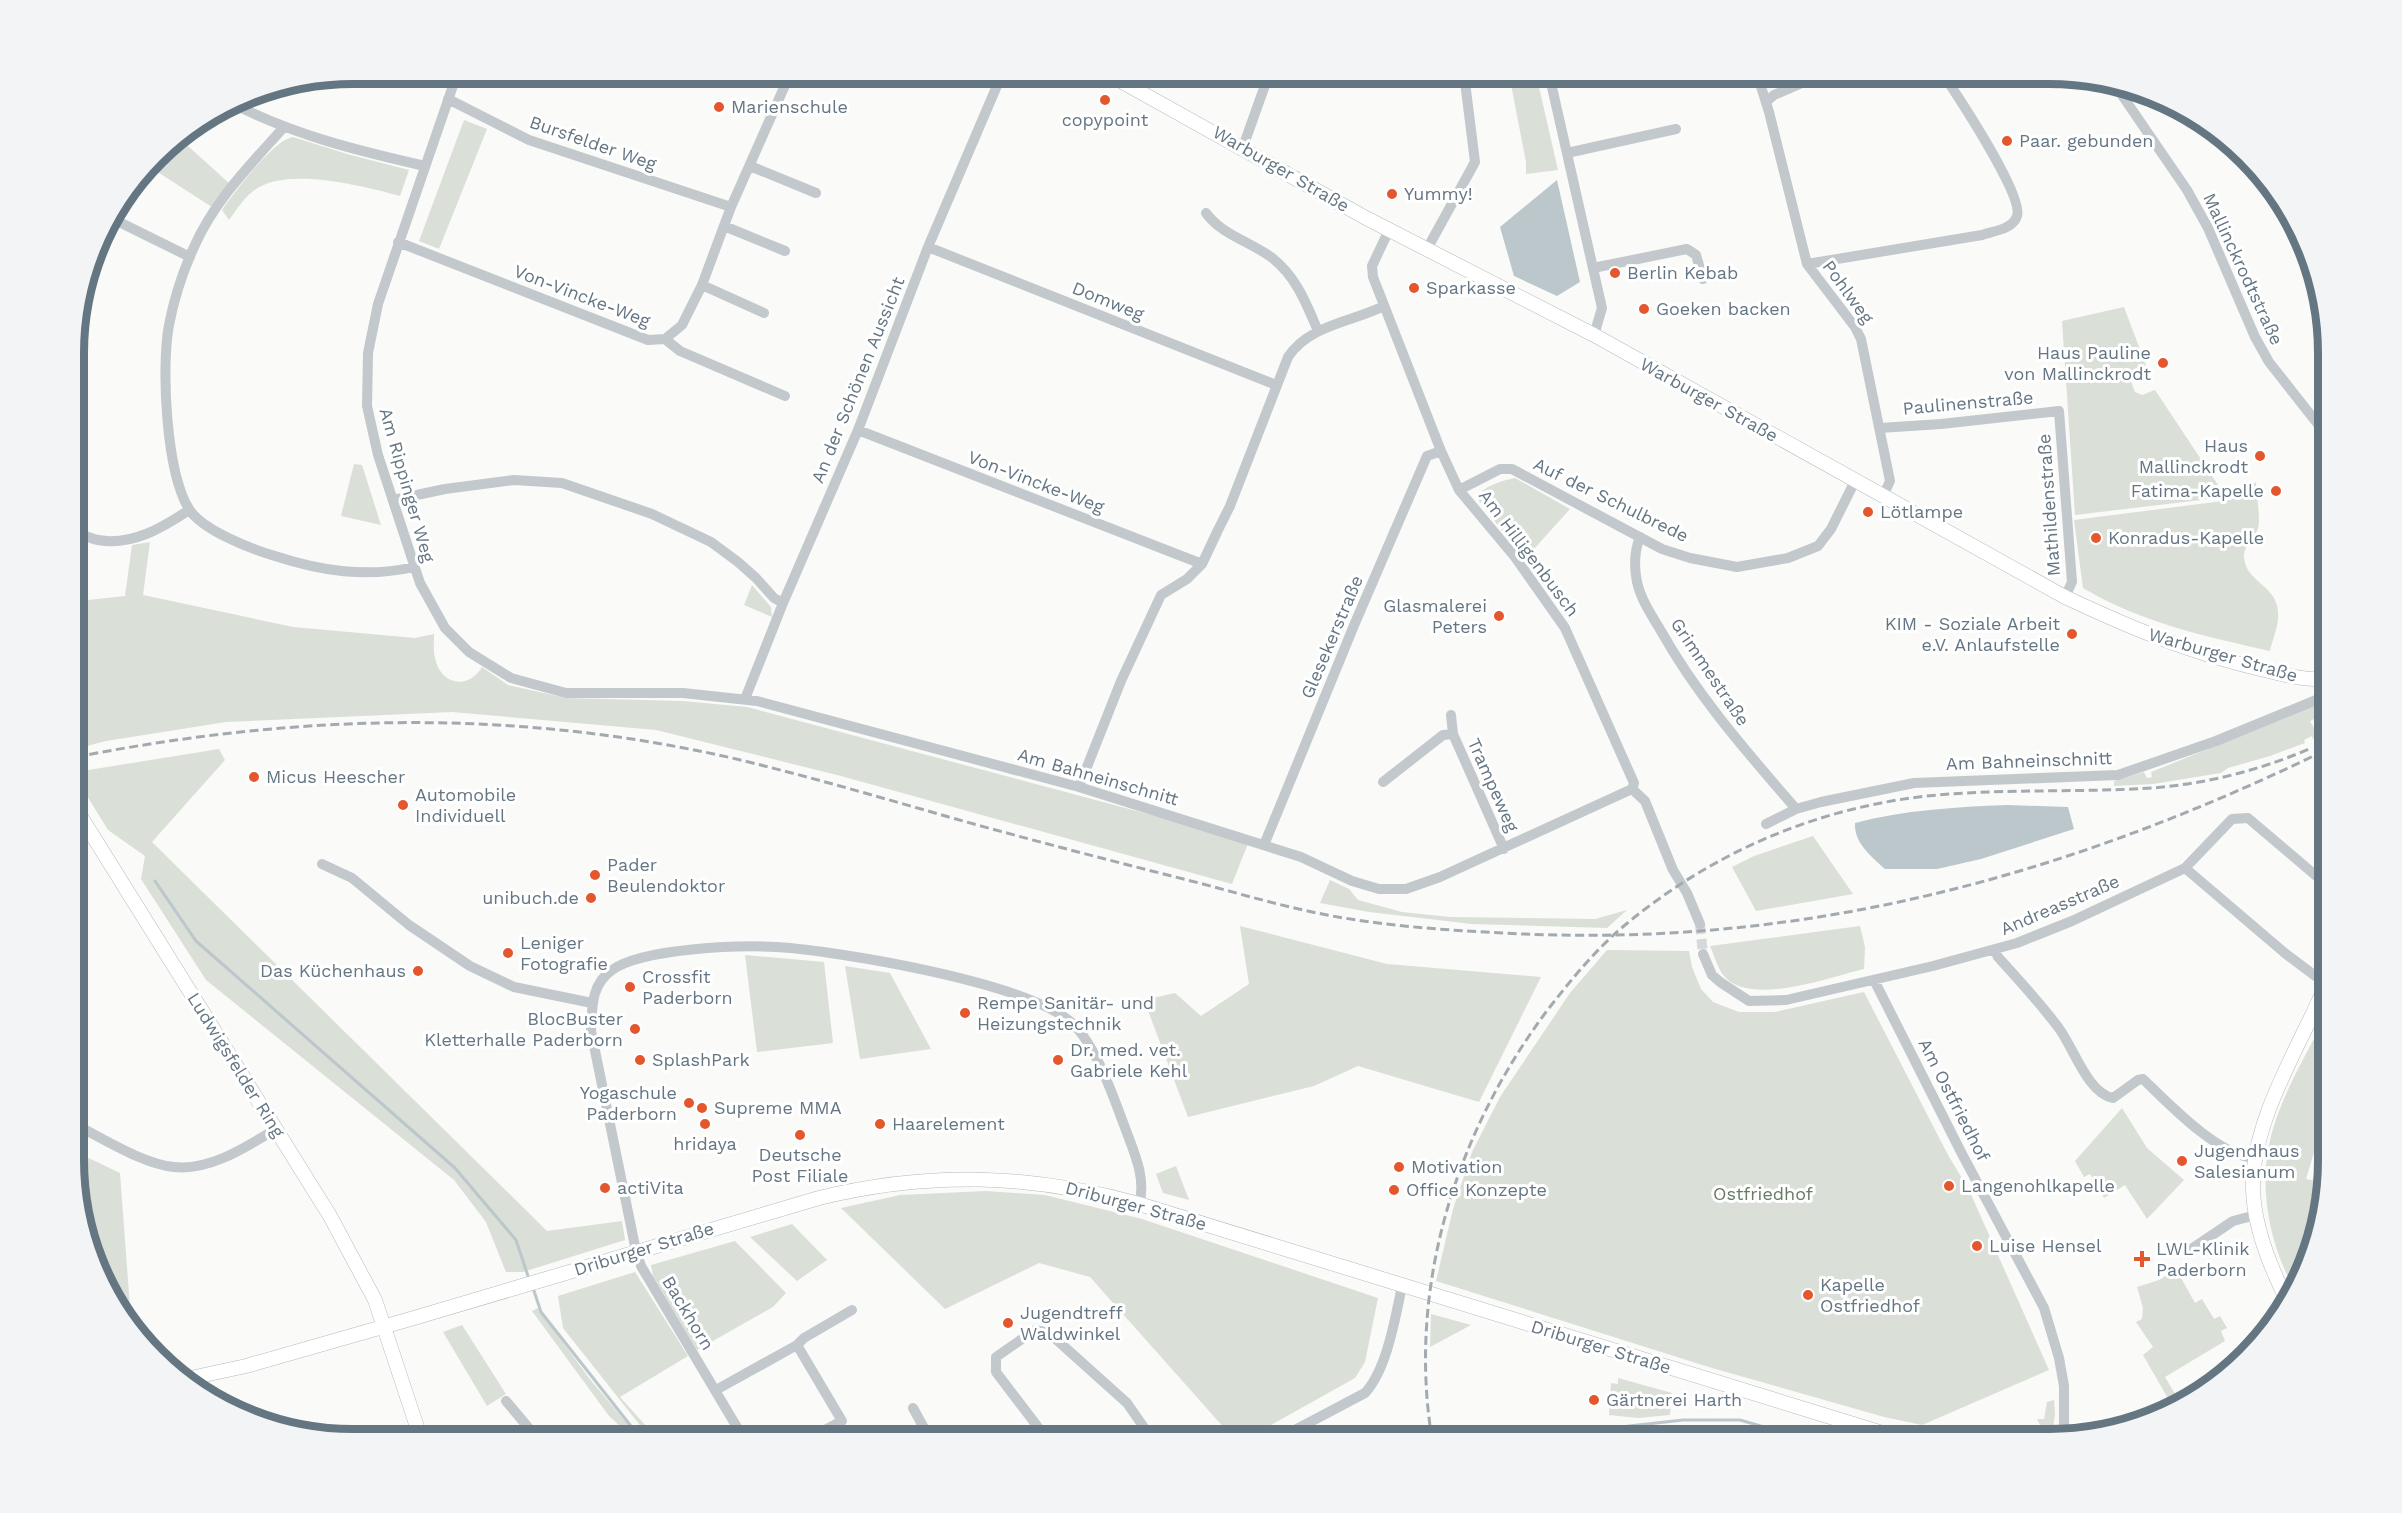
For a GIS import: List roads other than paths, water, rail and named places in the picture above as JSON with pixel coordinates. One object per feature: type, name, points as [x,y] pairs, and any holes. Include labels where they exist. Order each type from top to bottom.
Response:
[{"type":"main road","name":"Warburger Straße","points":[[1126,84],[1389,230],[1594,335],[2065,597],[2128,627],[2179,646],[2294,677],[2318,678]]},
{"type":"main road","name":"Ludwigsfelder Ring","points":[[84,822],[276,1129],[357,1264],[385,1326],[418,1429]]},
{"type":"main road","points":[[2283,1292],[2265,1251],[2256,1215],[2253,1190],[2255,1158],[2263,1125],[2273,1100],[2318,1002]]},
{"type":"main road","name":"Driburger Straße","points":[[195,1377],[246,1366],[819,1198],[863,1187],[899,1182],[967,1179],[1039,1184],[1090,1191],[1139,1204],[1869,1429]]},
{"type":"street","name":"Am Rippinger Weg","points":[[453,84],[398,242],[371,330],[366,378],[369,420],[414,567],[445,628],[469,652],[511,678],[531,684]]},
{"type":"street","points":[[665,339],[682,325],[702,285],[731,207],[786,84]]},
{"type":"street","name":"An der Schönen Aussicht","points":[[745,699],[783,603],[858,430],[928,247],[998,84]]},
{"type":"street","points":[[1243,147],[1265,84]]},
{"type":"street","points":[[1427,249],[1476,162],[1465,84]]},
{"type":"street","points":[[1551,84],[1602,308],[1594,335]]},
{"type":"street","name":"Pohlweg","points":[[1760,84],[1808,264],[1855,327],[1861,339],[1890,481],[1883,496]]},
{"type":"street","points":[[1766,102],[1774,95],[1800,84]]},
{"type":"street","points":[[1808,264],[1982,235],[2005,228],[2017,218],[2019,210],[2004,173],[1949,84]]},
{"type":"street","name":"Mallinckrodtstraße","points":[[2121,94],[2156,143],[2208,228],[2255,337],[2269,362],[2318,424]]},
{"type":"street","name":"Bursfelder Weg","points":[[448,99],[529,140],[731,207]]},
{"type":"street","points":[[242,108],[284,127],[348,148],[425,166]]},
{"type":"street","points":[[284,127],[224,197],[195,245],[173,307],[166,354],[168,420],[173,464],[189,510],[220,535],[259,551],[320,569],[356,574],[394,572],[414,567]]},
{"type":"street","points":[[1567,153],[1676,129]]},
{"type":"street","points":[[750,166],[816,193]]},
{"type":"street","points":[[1206,213],[1215,225],[1270,257],[1289,275],[1303,294],[1318,331]]},
{"type":"street","points":[[118,222],[190,257]]},
{"type":"street","points":[[724,226],[785,251]]},
{"type":"street","name":"Am Hilligenbusch","points":[[1389,230],[1372,266],[1373,277],[1441,451],[1460,490],[1515,557],[1565,628],[1634,783],[1632,789],[1645,801],[1673,870],[1687,893],[1700,924]]},
{"type":"street","name":"Von-Vincke-Weg","points":[[398,242],[648,340],[665,339],[680,351],[785,396]]},
{"type":"street","name":"Domweg","points":[[928,247],[1276,385]]},
{"type":"street","points":[[1593,268],[1687,249],[1696,255],[1703,279]]},
{"type":"street","points":[[702,285],[764,313]]},
{"type":"street","points":[[1079,787],[1121,681],[1161,595],[1187,579],[1202,564],[1230,506],[1288,357],[1296,345],[1318,331],[1384,306]]},
{"type":"street","name":"Paulinenstraße","points":[[1880,428],[2059,411]]},
{"type":"street","name":"Mathildenstraße","points":[[2059,411],[2072,582],[2065,597]]},
{"type":"street","name":"Von-Vincke-Weg","points":[[858,430],[1202,564]]},
{"type":"street","name":"Glesekerstraße","points":[[1264,845],[1355,623],[1427,456],[1441,451]]},
{"type":"street","name":"Auf der Schulbrede","points":[[1460,490],[1500,469],[1512,470],[1675,554],[1728,566],[1751,566],[1788,558],[1818,546],[1831,529],[1855,480]]},
{"type":"street","points":[[393,500],[445,489],[514,480],[562,483],[652,514],[711,543],[738,562],[774,598],[783,603]]},
{"type":"street","points":[[84,535],[98,540],[127,540],[155,530],[189,510]]},
{"type":"street","name":"Grimmestraße","points":[[1640,537],[1635,549],[1637,583],[1645,604],[1668,645],[1728,730],[1796,809]]},
{"type":"street","name":"Am Bahneinschnitt","points":[[531,684],[566,693],[683,693],[745,699],[916,742],[1079,787],[1300,857],[1364,885],[1393,891],[1419,886],[1632,789]]},
{"type":"street","name":"Am Bahneinschnitt","points":[[1766,824],[1796,809],[1845,795],[1914,783],[2118,775],[2216,741],[2318,699]]},
{"type":"street","name":"Trampeweg","points":[[1451,715],[1453,734],[1504,849]]},
{"type":"street","name":"Trampeweg","points":[[1383,782],[1443,735],[1453,734]]},
{"type":"street","name":"Andreasstraße","points":[[1874,980],[1995,950],[2054,928],[2185,868],[2232,819],[2248,818],[2318,878]]},
{"type":"street","points":[[322,864],[352,878],[409,925],[470,966],[514,987],[592,1003],[602,980],[612,970],[633,960],[683,951],[743,946],[801,949],[900,966],[965,980],[1032,999],[1073,1024],[1089,1047],[1106,1079],[1138,1163],[1142,1194],[1139,1204]]},
{"type":"street","points":[[2185,868],[2286,954],[2318,976]]},
{"type":"street","points":[[1995,950],[1998,957],[2060,1029],[2080,1067],[2107,1097],[2113,1098],[2138,1080],[2143,1079],[2195,1129],[2244,1157],[2255,1158]]},
{"type":"street","points":[[1703,954],[1712,975],[1749,1001],[1786,1000],[1874,980]]},
{"type":"street","name":"Am Ostfriedhof","points":[[1874,980],[1962,1154],[2044,1308],[2059,1358],[2064,1386],[2064,1428]]},
{"type":"street","name":"Backhorn","points":[[592,1003],[591,1031],[641,1266],[738,1429]]},
{"type":"street","points":[[84,1129],[148,1160],[173,1167],[201,1166],[237,1152],[276,1129]]},
{"type":"street","points":[[2190,1250],[2233,1221],[2256,1215]]},
{"type":"street","points":[[1297,1429],[1365,1393],[1373,1384],[1380,1370],[1402,1286]]},
{"type":"street","points":[[716,1390],[797,1345],[804,1338],[852,1310]]},
{"type":"street","points":[[1039,1429],[996,1372],[995,1365],[996,1358],[1035,1330],[1049,1333],[1127,1403],[1145,1429]]},
{"type":"street","points":[[797,1345],[842,1420],[826,1429]]},
{"type":"street","points":[[506,1401],[530,1429]]},
{"type":"street","points":[[913,1408],[925,1429]]},
{"type":"waterway","points":[[155,881],[196,941],[455,1168],[516,1240],[529,1279]]},
{"type":"waterway","points":[[533,1288],[541,1312],[633,1429]]},
{"type":"waterway","points":[[1603,1429],[1683,1420],[1740,1420],[1771,1429]]},
{"type":"tunnel","points":[[1700,924],[1703,954]]},
{"type":"railway","points":[[84,756],[241,732],[322,725],[486,724],[567,731],[649,742],[732,758],[1048,844],[1280,905],[1327,915],[1400,925],[1474,931],[1630,935],[1735,928],[1837,914],[1937,893],[2036,866],[2134,833],[2231,794],[2318,754]]},
{"type":"railway","points":[[1431,1429],[1426,1382],[1427,1325],[1433,1269],[1446,1214],[1464,1160],[1487,1108],[1514,1059],[1546,1012],[1593,955],[1654,902],[1715,863],[1748,847],[1781,832],[1850,810],[1886,802],[1947,794],[2133,789],[2178,785],[2245,772],[2309,749]]},
{"type":"place","name":"copypoint","points":[[1105,100]]},
{"type":"place","name":"Marienschule","points":[[719,107]]},
{"type":"place","name":"Paar. gebunden","points":[[2007,141]]},
{"type":"place","name":"Yummy!","points":[[1392,194]]},
{"type":"place","name":"Berlin Kebab","points":[[1615,273]]},
{"type":"place","name":"Sparkasse","points":[[1414,288]]},
{"type":"place","name":"Goeken backen","points":[[1644,309]]},
{"type":"place","name":"Haus Pauline von Mallinckrodt","points":[[2163,363]]},
{"type":"place","name":"Haus Mallinckrodt","points":[[2260,456]]},
{"type":"place","name":"Fatima-Kapelle","points":[[2276,491]]},
{"type":"place","name":"Lötlampe","points":[[1868,512]]},
{"type":"place","name":"Konradus-Kapelle","points":[[2096,538]]},
{"type":"place","name":"Glasmalerei Peters","points":[[1499,616]]},
{"type":"place","name":"KIM - Soziale Arbeit e.V. Anlaufstelle","points":[[2072,634]]},
{"type":"place","name":"Micus Heescher","points":[[254,777]]},
{"type":"place","name":"Automobile Individuell","points":[[403,805]]},
{"type":"place","name":"Pader Beulendoktor","points":[[595,875]]},
{"type":"place","name":"unibuch.de","points":[[591,898]]},
{"type":"place","name":"Leniger Fotografie","points":[[508,953]]},
{"type":"place","name":"Das Küchenhaus","points":[[418,971]]},
{"type":"place","name":"Crossfit Paderborn","points":[[630,987]]},
{"type":"place","name":"Rempe Sanitär- und Heizungstechnik","points":[[965,1013]]},
{"type":"place","name":"BlocBuster Kletterhalle Paderborn","points":[[635,1029]]},
{"type":"place","name":"SplashPark","points":[[640,1060]]},
{"type":"place","name":"Dr. med. vet. Gabriele Kehl","points":[[1058,1060]]},
{"type":"place","name":"Yogaschule Paderborn","points":[[689,1103]]},
{"type":"place","name":"Supreme MMA","points":[[702,1108]]},
{"type":"place","name":"hridaya","points":[[705,1124]]},
{"type":"place","name":"Haarelement","points":[[880,1124]]},
{"type":"place","name":"Deutsche Post Filiale","points":[[800,1135]]},
{"type":"place","name":"Jugendhaus Salesianum","points":[[2182,1161]]},
{"type":"place","name":"Motivation","points":[[1399,1167]]},
{"type":"place","name":"Langenohlkapelle","points":[[1949,1186]]},
{"type":"place","name":"actiVita","points":[[605,1188]]},
{"type":"place","name":"Office Konzepte","points":[[1394,1190]]},
{"type":"place","name":"Luise Hensel","points":[[1977,1246]]},
{"type":"place","name":"LWL-Klinik Paderborn","points":[[2142,1259]]},
{"type":"place","name":"Kapelle Ostfriedhof","points":[[1808,1295]]},
{"type":"place","name":"Jugendtreff Waldwinkel","points":[[1008,1323]]},
{"type":"place","name":"Gärtnerei Harth","points":[[1594,1400]]},
{"type":"park label","name":"Ostfriedhof","points":[[1763,1194]]}]
